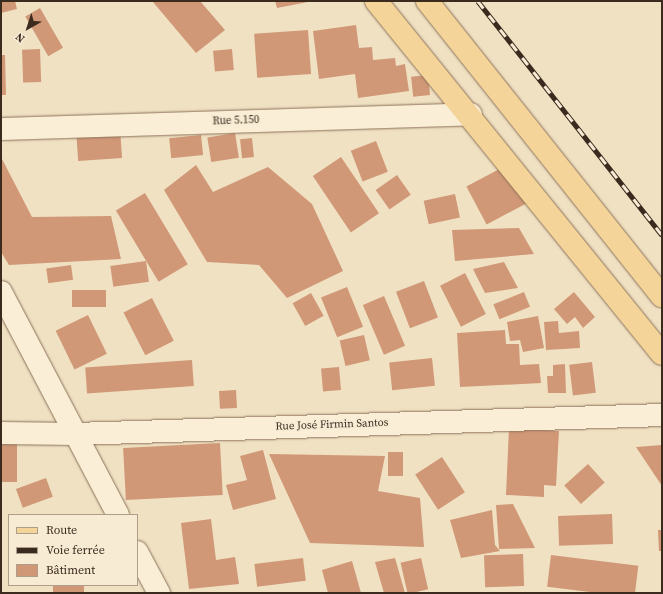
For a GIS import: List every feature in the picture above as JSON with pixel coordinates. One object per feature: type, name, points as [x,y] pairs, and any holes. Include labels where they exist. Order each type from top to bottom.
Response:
[{"type":"main road","points":[[376,1],[471,114],[662,354]]},
{"type":"main road","points":[[427,1],[662,296]]},
{"type":"street","name":"Rue 5.150","points":[[1,129],[471,114]]},
{"type":"street","points":[[1,292],[74,434],[117,514]]},
{"type":"street","name":"Rue José Firmin Santos","points":[[1,432],[74,434],[662,415]]},
{"type":"street","points":[[138,554],[159,593]]},
{"type":"building","points":[[1,1],[15,1],[17,9],[1,13]]},
{"type":"building","points":[[200,1],[225,30],[196,53],[153,2]]},
{"type":"building","points":[[275,1],[308,1],[308,2],[277,8]]},
{"type":"building","points":[[40,8],[63,48],[48,56],[25,16]]},
{"type":"building","points":[[356,25],[359,48],[372,47],[373,60],[395,58],[396,66],[405,64],[409,91],[358,98],[355,74],[319,79],[313,31]]},
{"type":"building","points":[[308,30],[311,74],[257,78],[254,34]]},
{"type":"building","points":[[40,49],[41,82],[23,83],[22,50]]},
{"type":"building","points":[[232,49],[234,70],[215,72],[213,51]]},
{"type":"building","points":[[1,55],[5,55],[6,95],[1,95]]},
{"type":"building","points":[[428,75],[430,95],[413,97],[411,77]]},
{"type":"building","points":[[120,128],[122,158],[78,161],[76,131]]},
{"type":"building","points":[[235,133],[239,158],[211,162],[207,137]]},
{"type":"building","points":[[201,135],[203,155],[171,158],[169,138]]},
{"type":"building","points":[[252,138],[254,157],[242,158],[240,139]]},
{"type":"building","points":[[376,141],[388,172],[363,181],[351,151]]},
{"type":"building","points":[[1,157],[32,217],[111,216],[121,259],[9,265],[1,252]]},
{"type":"building","points":[[341,157],[379,213],[351,232],[313,176]]},
{"type":"building","points":[[196,165],[213,192],[268,167],[312,204],[343,271],[287,298],[259,265],[207,262],[164,190]]},
{"type":"building","points":[[507,165],[527,203],[487,225],[466,187]]},
{"type":"building","points":[[397,175],[411,195],[389,210],[376,190]]},
{"type":"building","points":[[145,193],[188,264],[159,282],[116,211]]},
{"type":"building","points":[[455,194],[460,217],[429,224],[424,201]]},
{"type":"building","points":[[519,228],[534,254],[455,261],[452,230]]},
{"type":"building","points":[[146,261],[149,282],[113,287],[110,266]]},
{"type":"building","points":[[504,262],[518,288],[485,293],[473,269]]},
{"type":"building","points":[[71,265],[73,280],[48,283],[46,268]]},
{"type":"building","points":[[465,273],[486,314],[461,327],[440,286]]},
{"type":"building","points":[[424,281],[438,317],[410,328],[396,292]]},
{"type":"building","points":[[347,287],[363,327],[337,337],[321,297]]},
{"type":"building","points":[[72,290],[106,290],[106,307],[72,307]]},
{"type":"building","points":[[524,292],[530,307],[499,319],[493,304]]},
{"type":"building","points":[[574,292],[595,317],[583,328],[575,317],[567,324],[554,309]]},
{"type":"building","points":[[311,293],[324,316],[305,326],[293,303]]},
{"type":"building","points":[[384,296],[405,346],[384,355],[363,305]]},
{"type":"building","points":[[152,298],[174,341],[145,355],[123,313]]},
{"type":"building","points":[[88,315],[107,354],[74,369],[56,331]]},
{"type":"building","points":[[538,316],[544,348],[523,352],[520,340],[510,341],[507,322]]},
{"type":"building","points":[[558,321],[559,333],[579,331],[580,348],[546,350],[544,322]]},
{"type":"building","points":[[505,330],[506,344],[519,344],[520,365],[539,364],[541,383],[460,387],[457,333]]},
{"type":"building","points":[[364,335],[370,360],[345,366],[340,341]]},
{"type":"building","points":[[432,358],[435,386],[392,390],[389,362]]},
{"type":"building","points":[[192,360],[194,386],[87,393],[85,367]]},
{"type":"building","points":[[592,362],[596,393],[573,396],[569,365]]},
{"type":"building","points":[[565,364],[566,393],[548,393],[547,376],[553,376],[553,365]]},
{"type":"building","points":[[339,367],[341,390],[323,391],[321,369]]},
{"type":"building","points":[[236,390],[237,408],[220,409],[219,391]]},
{"type":"building","points":[[509,428],[559,431],[556,486],[544,485],[544,497],[506,495]]},
{"type":"building","points":[[1,440],[17,440],[17,482],[1,482]]},
{"type":"building","points":[[220,443],[223,495],[126,500],[123,448]]},
{"type":"building","points":[[662,445],[662,486],[636,447]]},
{"type":"building","points":[[263,450],[276,499],[233,510],[226,485],[247,480],[240,456]]},
{"type":"building","points":[[388,452],[403,452],[403,476],[388,476]]},
{"type":"building","points":[[269,454],[385,456],[378,491],[420,498],[424,547],[310,543]]},
{"type":"building","points":[[442,457],[465,492],[438,510],[415,474]]},
{"type":"building","points":[[588,464],[605,483],[581,504],[564,485]]},
{"type":"building","points":[[46,478],[53,497],[23,508],[16,489]]},
{"type":"building","points":[[513,504],[535,548],[499,549],[496,505]]},
{"type":"building","points":[[492,510],[495,545],[500,551],[461,558],[450,520]]},
{"type":"building","points":[[612,514],[613,544],[559,546],[558,516]]},
{"type":"building","points":[[211,519],[216,560],[235,557],[239,584],[189,589],[181,523]]},
{"type":"building","points":[[658,530],[662,530],[662,551],[659,551]]},
{"type":"building","points":[[523,554],[524,586],[485,587],[484,555]]},
{"type":"building","points":[[551,555],[638,566],[635,593],[598,593],[547,587]]},
{"type":"building","points":[[303,558],[306,581],[257,587],[254,564]]},
{"type":"building","points":[[395,558],[405,593],[384,593],[375,562]]},
{"type":"building","points":[[421,558],[428,589],[408,593],[401,563]]},
{"type":"building","points":[[352,561],[361,593],[328,593],[322,570]]},
{"type":"building","points":[[53,586],[84,586],[84,593],[53,593]]},
{"type":"railway","points":[[478,1],[662,235]]}]
